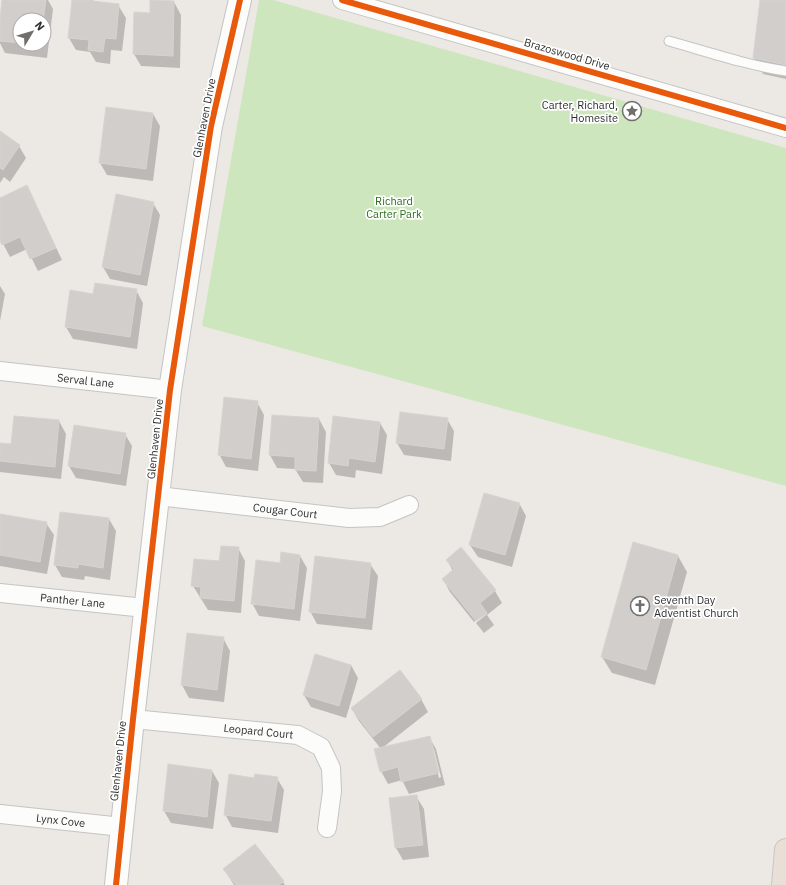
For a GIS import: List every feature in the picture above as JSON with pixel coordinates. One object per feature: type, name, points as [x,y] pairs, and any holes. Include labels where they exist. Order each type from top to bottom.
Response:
[{"type":"highway","points":[[783,885],[786,850]]},
{"type":"street","name":"Glenhaven Drive","points":[[116,885],[145,608],[170,390],[211,126],[240,0]]},
{"type":"street","name":"Brazoswood Drive","points":[[342,0],[786,128]]},
{"type":"street","name":"Serval Lane","points":[[0,371],[170,390]]},
{"type":"street","name":"Cougar Court","points":[[158,496],[349,518],[380,517],[409,505]]},
{"type":"street","name":"Panther Lane","points":[[0,593],[145,608]]},
{"type":"street","name":"Leopard Court","points":[[133,719],[298,735],[322,747],[331,768],[332,791],[326,828]]},
{"type":"street","name":"Lynx Cove","points":[[0,814],[122,827]]},
{"type":"lane","points":[[669,41],[748,64],[786,71]]},
{"type":"green space","name":"Richard Carter Park","points":[[259,0],[273,0],[786,148],[786,486],[202,326]]},
{"type":"building","points":[[2,0],[46,0],[44,12],[12,12],[12,42],[0,41]]},
{"type":"building","points":[[72,0],[92,0],[119,4],[116,39],[105,38],[103,52],[88,50],[89,40],[68,38]]},
{"type":"building","points":[[150,0],[174,1],[173,56],[133,54],[134,12],[150,13]]},
{"type":"building","points":[[760,0],[786,0],[786,65],[753,58]]},
{"type":"building","points":[[106,107],[153,113],[146,169],[99,163]]},
{"type":"building","points":[[0,131],[20,145],[3,170],[0,168]]},
{"type":"building","points":[[27,185],[56,248],[30,259],[20,237],[2,245],[0,241],[0,198]]},
{"type":"building","points":[[116,194],[154,202],[140,275],[102,267]]},
{"type":"building","points":[[95,283],[137,289],[130,337],[65,327],[70,290],[93,294]]},
{"type":"building","points":[[224,397],[258,401],[251,459],[218,455]]},
{"type":"building","points":[[400,412],[448,418],[444,449],[396,443]]},
{"type":"building","points":[[272,415],[319,418],[316,471],[295,470],[295,457],[269,455]]},
{"type":"building","points":[[14,416],[59,420],[55,467],[0,461],[0,443],[11,444]]},
{"type":"building","points":[[333,416],[380,422],[375,462],[349,458],[348,466],[328,463]]},
{"type":"building","points":[[74,425],[126,433],[120,474],[68,466]]},
{"type":"building","points":[[484,493],[520,503],[505,555],[469,545]]},
{"type":"building","points":[[60,512],[109,518],[103,568],[78,564],[78,568],[54,565]]},
{"type":"building","points":[[0,514],[47,522],[40,562],[0,555]]},
{"type":"building","name":"Seventh Day Adventist Church","points":[[633,542],[678,555],[646,670],[601,657]]},
{"type":"building","points":[[221,546],[239,547],[234,601],[200,598],[201,587],[191,586],[194,559],[219,561]]},
{"type":"building","points":[[461,547],[496,590],[480,603],[487,613],[476,621],[442,579],[454,569],[446,560]]},
{"type":"building","points":[[281,552],[300,555],[294,609],[251,604],[256,560],[280,563]]},
{"type":"building","points":[[315,556],[371,563],[365,618],[309,612]]},
{"type":"building","points":[[187,633],[224,637],[217,690],[181,685]]},
{"type":"building","points":[[315,654],[351,665],[339,706],[303,695]]},
{"type":"building","points":[[400,670],[422,699],[373,737],[351,708]]},
{"type":"building","points":[[430,736],[439,773],[401,782],[398,767],[380,772],[374,749]]},
{"type":"building","points":[[168,764],[212,770],[207,817],[163,811]]},
{"type":"building","points":[[229,774],[254,778],[255,774],[278,777],[271,821],[224,815]]},
{"type":"building","points":[[417,795],[423,845],[395,848],[389,798]]},
{"type":"building","points":[[255,844],[284,881],[279,885],[236,885],[223,869]]},
{"type":"cycle path","points":[[116,885],[170,390],[211,126],[240,0]]},
{"type":"cycle path","points":[[342,0],[786,128]]},
{"type":"place","name":"Carter, Richard, Homesite","points":[[632,111]]},
{"type":"place","name":"Seventh Day Adventist Church","points":[[640,606]]}]
